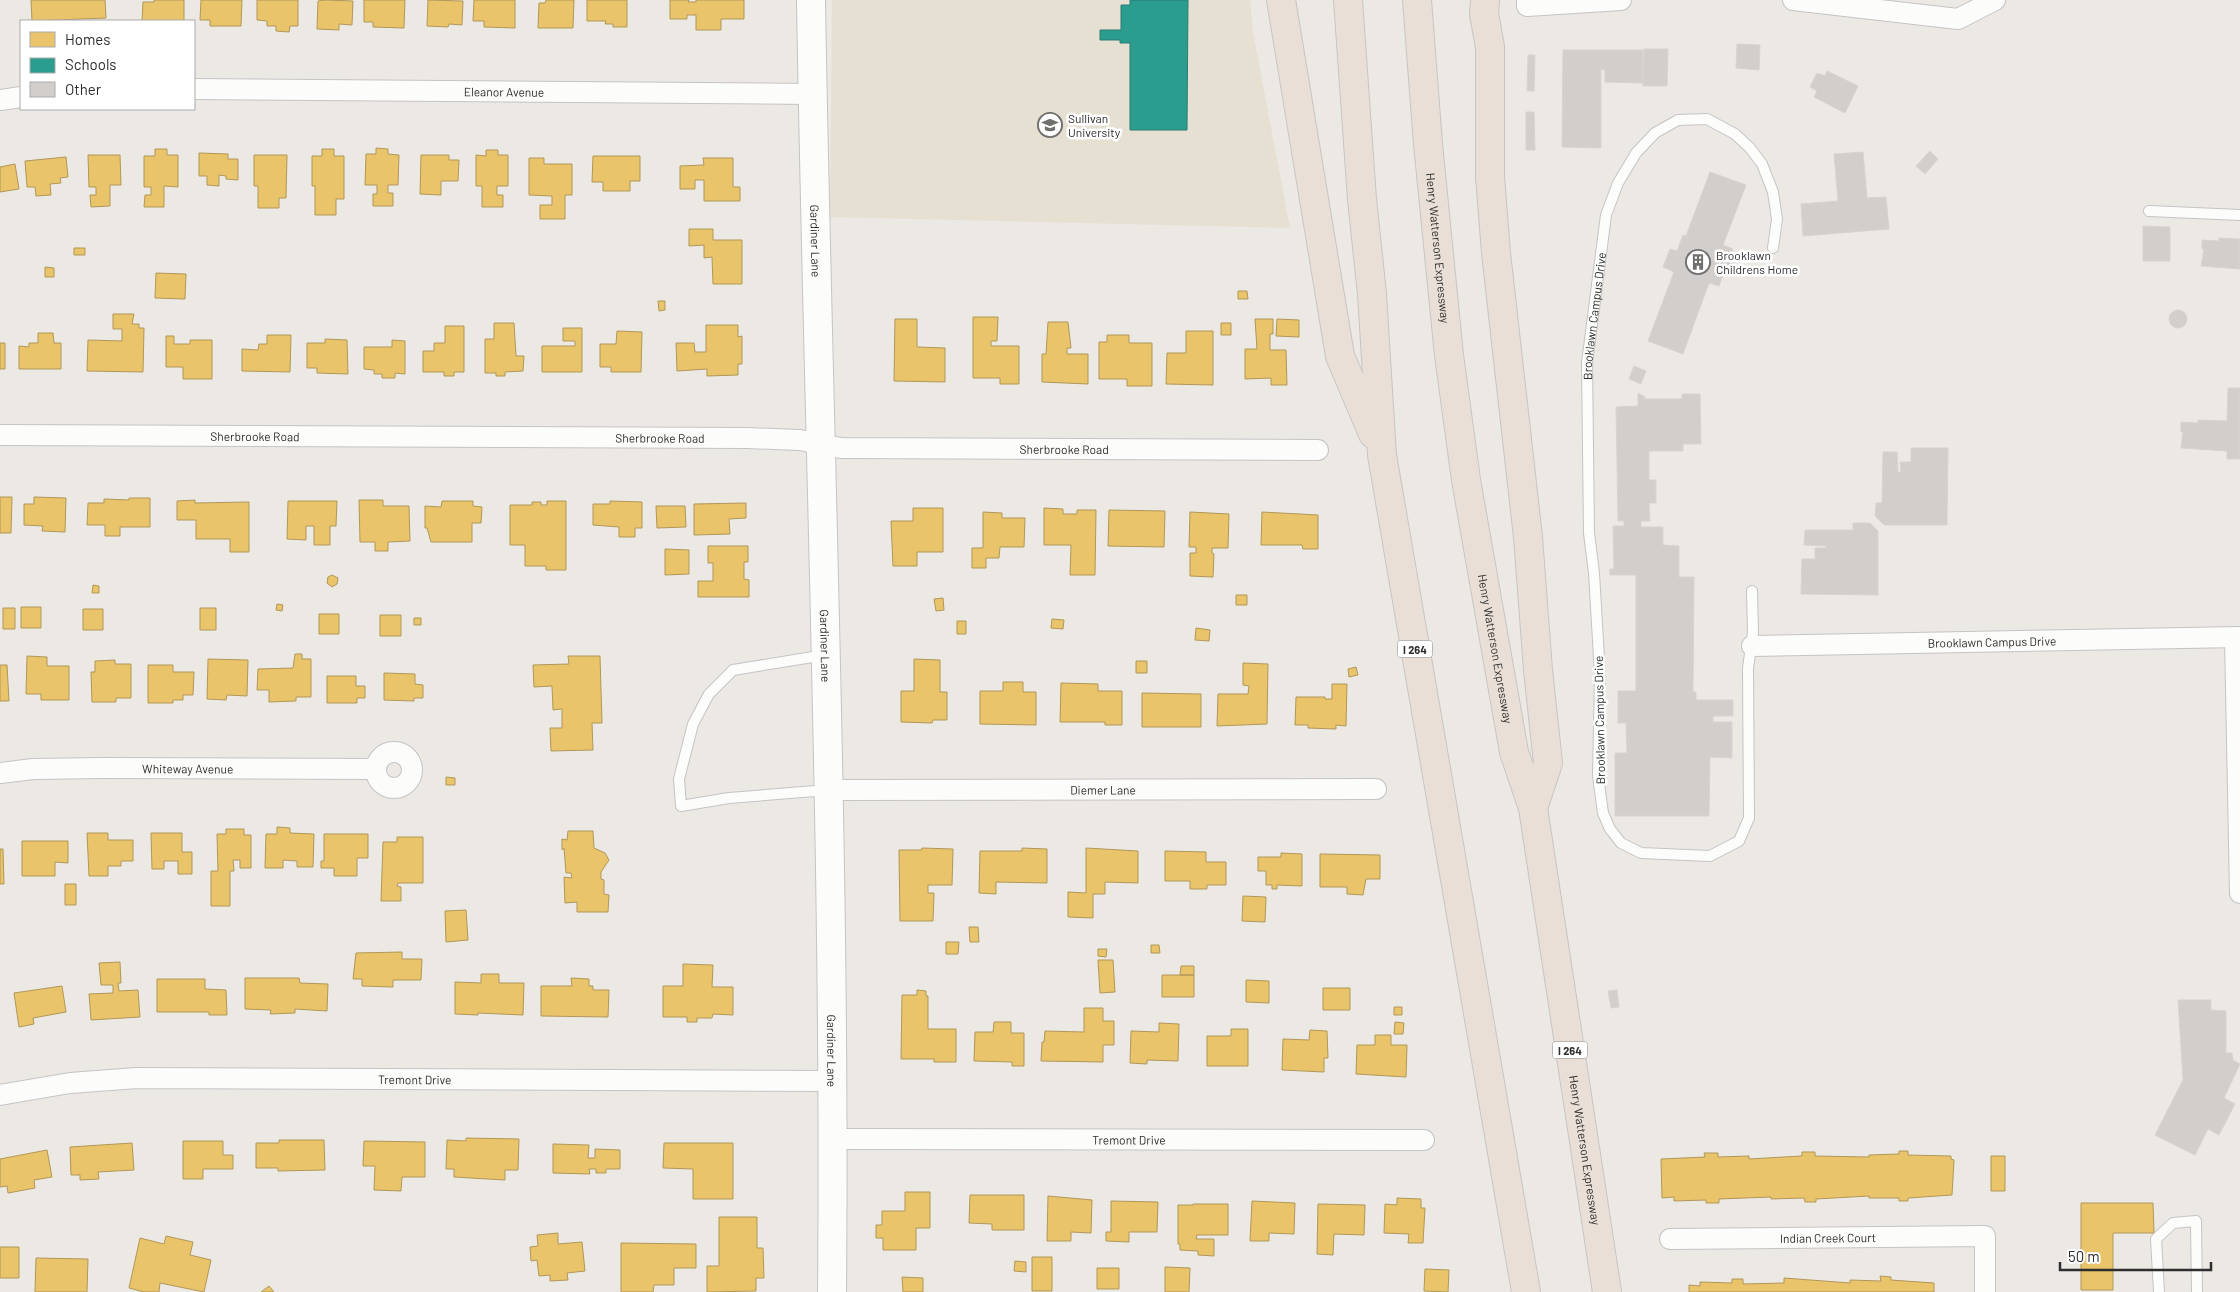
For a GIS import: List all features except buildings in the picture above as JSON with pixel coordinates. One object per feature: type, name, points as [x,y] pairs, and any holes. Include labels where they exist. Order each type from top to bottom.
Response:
[{"type":"highway","points":[[1281,0],[1340,356],[1382,455]]},
{"type":"highway","name":"I 264","points":[[1348,0],[1382,455],[1526,1292]]},
{"type":"highway","name":"Henry Watterson Expressway","points":[[1418,0],[1428,144],[1448,355],[1465,470],[1514,752],[1533,808],[1607,1292]]},
{"type":"highway","points":[[1485,0],[1484,14],[1490,47],[1490,176],[1495,243],[1528,537],[1538,670],[1548,763],[1533,808]]},
{"type":"main road","name":"Gardiner Lane","points":[[812,0],[820,443],[829,790],[834,1139],[832,1292]]},
{"type":"street","points":[[1527,0],[1527,6],[1621,0]]},
{"type":"street","points":[[1793,0],[1958,19],[1995,0]]},
{"type":"street","name":"Eleanor Avenue","points":[[195,89],[813,94]]},
{"type":"street","points":[[0,100],[20,97]]},
{"type":"street","name":"Sherbrooke Road","points":[[0,435],[737,438],[800,440],[842,448],[1318,450]]},
{"type":"street","points":[[2238,637],[2240,894]]},
{"type":"street","name":"Brooklawn Campus Drive","points":[[1752,646],[2238,637]]},
{"type":"street","name":"Whiteway Avenue","points":[[0,773],[34,769],[102,768],[376,769]]},
{"type":"street","name":"Diemer Lane","points":[[829,790],[1376,789]]},
{"type":"street","name":"Tremont Drive","points":[[0,1095],[70,1083],[137,1078],[832,1081]]},
{"type":"street","name":"Tremont Drive","points":[[834,1139],[1424,1140]]},
{"type":"street","name":"Indian Creek Court","points":[[1670,1239],[1986,1236],[1985,1292]]},
{"type":"lane","name":"Brooklawn Campus Drive","points":[[1752,646],[1748,668],[1749,818],[1740,841],[1710,856],[1641,852],[1621,843],[1610,829],[1603,813],[1598,776],[1600,675],[1589,524],[1587,363],[1606,215],[1618,183],[1636,153],[1655,134],[1678,120],[1707,119],[1735,134],[1750,148],[1762,164],[1773,192],[1777,219],[1773,248]]},
{"type":"lane","points":[[2149,211],[2240,215]]},
{"type":"lane","points":[[1752,591],[1752,646]]},
{"type":"lane","points":[[825,654],[733,670],[709,694],[693,724],[679,779],[681,806],[729,798],[829,790]]},
{"type":"lane","points":[[2159,1292],[2156,1239],[2173,1223],[2196,1221],[2197,1292]]},
{"type":"shaded area","name":"Sullivan University","points":[[832,0],[1250,0],[1253,32],[1290,228],[830,217]]},
{"type":"place","name":"Sullivan University","points":[[1050,125]]},
{"type":"place","name":"Brooklawn Childrens Home","points":[[1698,262]]}]
